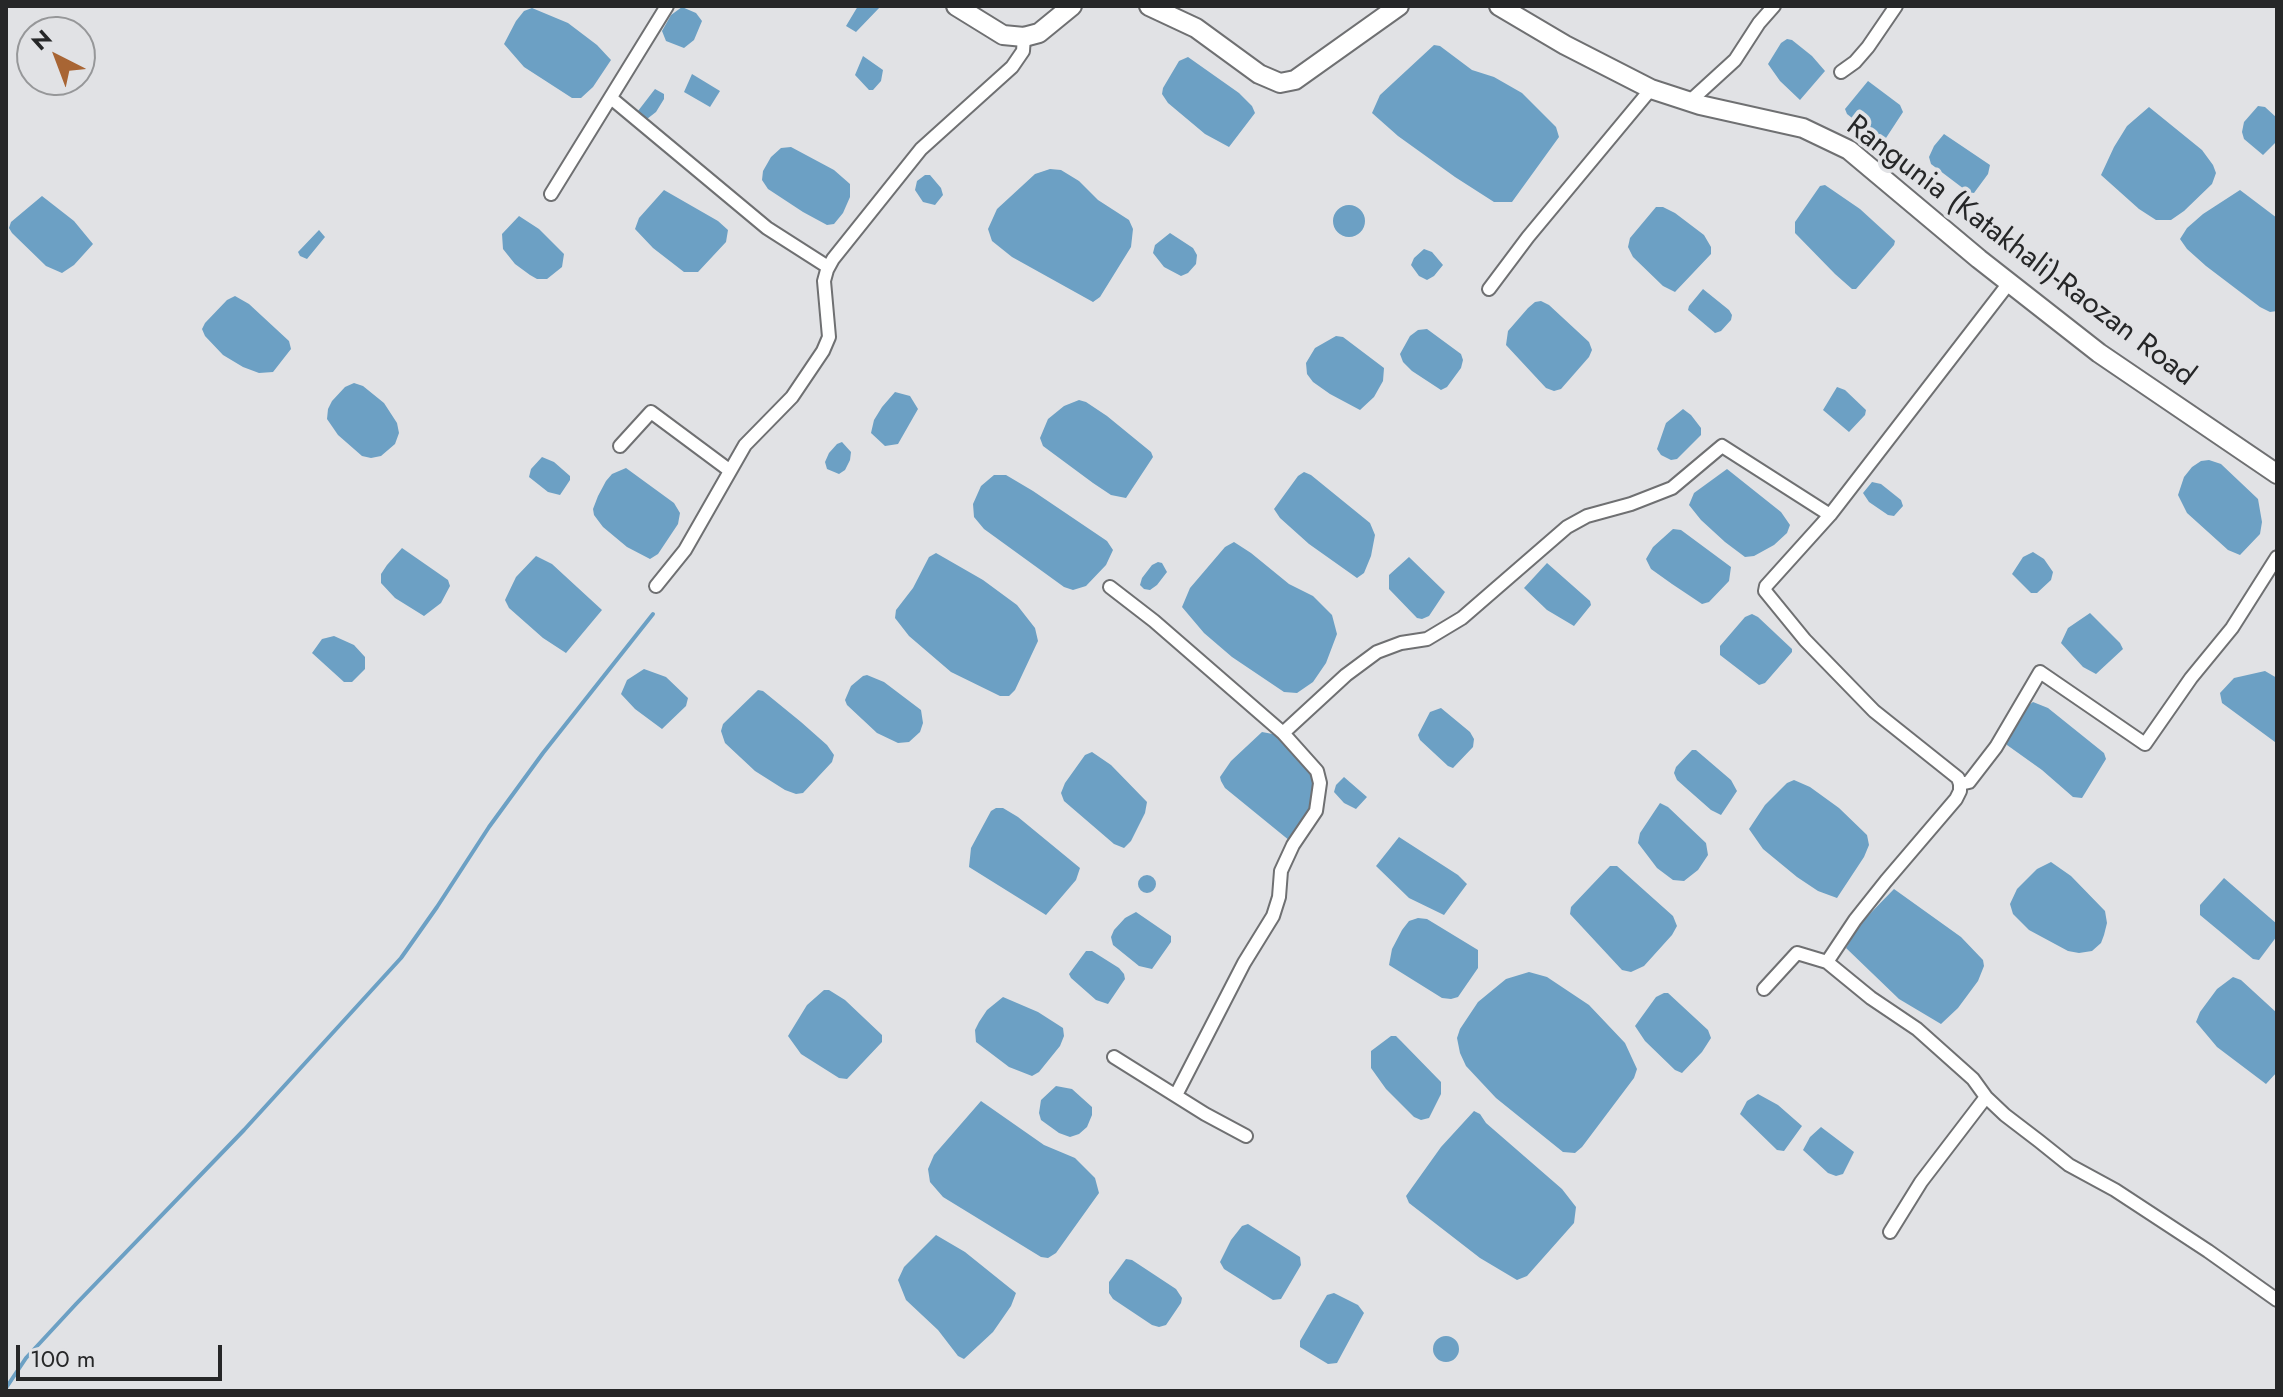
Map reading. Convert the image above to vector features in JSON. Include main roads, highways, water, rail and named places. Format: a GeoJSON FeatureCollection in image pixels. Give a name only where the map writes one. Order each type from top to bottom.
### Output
{"type":"FeatureCollection","features":[{"type":"Feature","properties":{"kind":"main road"},"geometry":{"type":"LineString","coordinates":[[956,6],[1003,35],[1024,37],[1039,33],[1072,6]]}},
{"type":"Feature","properties":{"kind":"main road"},"geometry":{"type":"LineString","coordinates":[[1149,6],[1196,28],[1259,74],[1280,83],[1295,80],[1399,6]]}},
{"type":"Feature","properties":{"kind":"main road","name":"Rangunia (Katakhali)-Raozan Road"},"geometry":{"type":"LineString","coordinates":[[1499,6],[1565,45],[1651,89],[1689,102],[1785,123],[1836,143],[1866,164],[2009,283],[2149,389],[2277,474]]}},
{"type":"Feature","properties":{"kind":"water"},"geometry":{"type":"Polygon","coordinates":[[[858,6],[881,6],[856,32],[846,26],[858,6]]]}},
{"type":"Feature","properties":{"kind":"water"},"geometry":{"type":"Polygon","coordinates":[[[682,7],[696,13],[702,21],[694,40],[684,48],[666,41],[662,31],[671,15],[682,7]]]}},
{"type":"Feature","properties":{"kind":"water"},"geometry":{"type":"Polygon","coordinates":[[[532,8],[568,23],[611,60],[593,87],[581,98],[572,98],[524,67],[504,44],[516,21],[524,11],[532,8]]]}},
{"type":"Feature","properties":{"kind":"water"},"geometry":{"type":"Polygon","coordinates":[[[1787,39],[1812,56],[1825,71],[1800,100],[1768,64],[1787,39]]]}},
{"type":"Feature","properties":{"kind":"water"},"geometry":{"type":"Polygon","coordinates":[[[1434,45],[1440,46],[1472,70],[1494,77],[1522,93],[1556,127],[1559,137],[1512,202],[1494,202],[1398,136],[1372,113],[1380,95],[1434,45]]]}},
{"type":"Feature","properties":{"kind":"water"},"geometry":{"type":"Polygon","coordinates":[[[863,56],[883,70],[881,81],[873,90],[869,90],[855,75],[863,56]]]}},
{"type":"Feature","properties":{"kind":"water"},"geometry":{"type":"Polygon","coordinates":[[[1188,57],[1239,93],[1252,106],[1255,113],[1229,147],[1205,134],[1168,103],[1162,94],[1179,61],[1188,57]]]}},
{"type":"Feature","properties":{"kind":"water"},"geometry":{"type":"Polygon","coordinates":[[[692,74],[720,91],[710,107],[684,92],[692,74]]]}},
{"type":"Feature","properties":{"kind":"water"},"geometry":{"type":"Polygon","coordinates":[[[1868,81],[1900,105],[1903,112],[1886,138],[1882,139],[1861,125],[1845,109],[1868,81]]]}},
{"type":"Feature","properties":{"kind":"water"},"geometry":{"type":"Polygon","coordinates":[[[655,89],[664,94],[664,99],[647,119],[638,111],[655,89]]]}},
{"type":"Feature","properties":{"kind":"water"},"geometry":{"type":"Polygon","coordinates":[[[2258,106],[2265,107],[2277,118],[2277,141],[2263,155],[2244,139],[2242,132],[2244,122],[2258,106]]]}},
{"type":"Feature","properties":{"kind":"water"},"geometry":{"type":"Polygon","coordinates":[[[2149,107],[2202,150],[2216,173],[2212,184],[2171,220],[2156,220],[2101,175],[2127,126],[2149,107]]]}},
{"type":"Feature","properties":{"kind":"water"},"geometry":{"type":"Polygon","coordinates":[[[1944,134],[1990,165],[1988,174],[1974,193],[1968,192],[1931,164],[1929,157],[1944,134]]]}},
{"type":"Feature","properties":{"kind":"water"},"geometry":{"type":"Polygon","coordinates":[[[791,147],[834,170],[850,184],[850,197],[834,224],[827,225],[803,212],[768,189],[762,180],[771,157],[781,148],[791,147]]]}},
{"type":"Feature","properties":{"kind":"water"},"geometry":{"type":"Polygon","coordinates":[[[1050,169],[1061,170],[1079,181],[1098,200],[1129,220],[1133,229],[1131,247],[1100,297],[1093,302],[1012,257],[992,241],[988,229],[997,209],[1035,174],[1050,169]]]}},
{"type":"Feature","properties":{"kind":"water"},"geometry":{"type":"Polygon","coordinates":[[[930,175],[941,188],[943,195],[935,205],[923,202],[915,190],[917,181],[930,175]]]}},
{"type":"Feature","properties":{"kind":"water"},"geometry":{"type":"Polygon","coordinates":[[[1825,185],[1860,209],[1895,241],[1856,289],[1835,274],[1795,233],[1795,222],[1820,186],[1825,185]]]}},
{"type":"Feature","properties":{"kind":"water"},"geometry":{"type":"Polygon","coordinates":[[[664,190],[728,230],[726,242],[698,272],[684,272],[653,248],[635,229],[639,218],[664,190]]]}},
{"type":"Feature","properties":{"kind":"water"},"geometry":{"type":"Polygon","coordinates":[[[2240,190],[2277,218],[2277,311],[2270,312],[2260,307],[2206,266],[2180,239],[2203,214],[2240,190]]]}},
{"type":"Feature","properties":{"kind":"water"},"geometry":{"type":"Polygon","coordinates":[[[42,196],[74,221],[93,244],[62,273],[46,266],[9,228],[11,222],[42,196]]]}},
{"type":"Feature","properties":{"kind":"water"},"geometry":{"type":"Polygon","coordinates":[[[1349,205],[1361,209],[1365,221],[1361,233],[1349,237],[1337,233],[1333,221],[1337,209],[1349,205]]]}},
{"type":"Feature","properties":{"kind":"water"},"geometry":{"type":"Polygon","coordinates":[[[1656,207],[1675,213],[1704,235],[1711,247],[1711,254],[1675,292],[1663,286],[1633,257],[1628,247],[1630,238],[1656,207]]]}},
{"type":"Feature","properties":{"kind":"water"},"geometry":{"type":"Polygon","coordinates":[[[519,216],[539,229],[564,254],[562,267],[547,279],[530,275],[515,264],[503,249],[502,234],[519,216]]]}},
{"type":"Feature","properties":{"kind":"water"},"geometry":{"type":"Polygon","coordinates":[[[319,230],[325,237],[307,259],[300,256],[298,252],[319,230]]]}},
{"type":"Feature","properties":{"kind":"water"},"geometry":{"type":"Polygon","coordinates":[[[1170,233],[1193,248],[1197,255],[1196,264],[1181,276],[1164,267],[1153,253],[1155,245],[1170,233]]]}},
{"type":"Feature","properties":{"kind":"water"},"geometry":{"type":"Polygon","coordinates":[[[1424,249],[1432,252],[1443,265],[1427,280],[1419,276],[1411,265],[1424,249]]]}},
{"type":"Feature","properties":{"kind":"water"},"geometry":{"type":"Polygon","coordinates":[[[1703,289],[1732,315],[1721,331],[1715,333],[1688,310],[1703,289]]]}},
{"type":"Feature","properties":{"kind":"water"},"geometry":{"type":"Polygon","coordinates":[[[235,296],[249,304],[289,341],[291,349],[273,372],[259,373],[243,367],[223,355],[205,336],[202,329],[205,323],[235,296]]]}},
{"type":"Feature","properties":{"kind":"water"},"geometry":{"type":"Polygon","coordinates":[[[1541,301],[1589,342],[1592,350],[1561,389],[1554,391],[1546,388],[1506,345],[1508,331],[1528,308],[1541,301]]]}},
{"type":"Feature","properties":{"kind":"water"},"geometry":{"type":"Polygon","coordinates":[[[1427,329],[1461,354],[1463,360],[1461,368],[1447,387],[1441,390],[1412,371],[1400,354],[1410,336],[1418,330],[1427,329]]]}},
{"type":"Feature","properties":{"kind":"water"},"geometry":{"type":"Polygon","coordinates":[[[1336,336],[1343,337],[1384,368],[1383,381],[1374,397],[1360,410],[1330,394],[1307,374],[1306,363],[1315,348],[1336,336]]]}},
{"type":"Feature","properties":{"kind":"water"},"geometry":{"type":"Polygon","coordinates":[[[354,383],[363,386],[384,403],[397,423],[399,433],[395,444],[381,456],[362,456],[338,435],[327,419],[332,401],[345,387],[354,383]]]}},
{"type":"Feature","properties":{"kind":"water"},"geometry":{"type":"Polygon","coordinates":[[[1837,387],[1845,390],[1866,410],[1849,432],[1823,410],[1837,387]]]}},
{"type":"Feature","properties":{"kind":"water"},"geometry":{"type":"Polygon","coordinates":[[[895,392],[910,396],[918,409],[898,444],[885,446],[871,433],[874,420],[895,392]]]}},
{"type":"Feature","properties":{"kind":"water"},"geometry":{"type":"Polygon","coordinates":[[[1079,400],[1107,416],[1151,452],[1153,457],[1126,498],[1111,495],[1043,446],[1040,438],[1048,419],[1064,406],[1079,400]]]}},
{"type":"Feature","properties":{"kind":"water"},"geometry":{"type":"Polygon","coordinates":[[[1683,409],[1701,428],[1701,435],[1677,459],[1671,460],[1657,449],[1666,423],[1683,409]]]}},
{"type":"Feature","properties":{"kind":"water"},"geometry":{"type":"Polygon","coordinates":[[[842,442],[851,452],[845,470],[839,474],[827,469],[825,462],[829,453],[842,442]]]}},
{"type":"Feature","properties":{"kind":"water"},"geometry":{"type":"Polygon","coordinates":[[[542,457],[554,462],[570,476],[560,495],[548,492],[529,477],[531,469],[542,457]]]}},
{"type":"Feature","properties":{"kind":"water"},"geometry":{"type":"Polygon","coordinates":[[[2209,460],[2221,464],[2258,499],[2262,522],[2260,534],[2240,555],[2228,550],[2187,513],[2178,495],[2184,477],[2192,467],[2209,460]]]}},
{"type":"Feature","properties":{"kind":"water"},"geometry":{"type":"Polygon","coordinates":[[[626,468],[674,503],[680,513],[678,524],[658,554],[650,559],[627,547],[594,515],[593,509],[606,481],[612,474],[626,468]]]}},
{"type":"Feature","properties":{"kind":"water"},"geometry":{"type":"Polygon","coordinates":[[[1727,469],[1781,512],[1790,525],[1787,533],[1774,545],[1754,556],[1745,557],[1725,542],[1689,505],[1694,493],[1727,469]]]}},
{"type":"Feature","properties":{"kind":"water"},"geometry":{"type":"Polygon","coordinates":[[[1304,472],[1370,523],[1375,535],[1371,556],[1364,573],[1357,578],[1309,544],[1274,509],[1304,472]]]}},
{"type":"Feature","properties":{"kind":"water"},"geometry":{"type":"Polygon","coordinates":[[[994,475],[1006,475],[1107,541],[1113,550],[1106,565],[1086,586],[1073,590],[1064,587],[984,529],[974,517],[973,504],[981,486],[994,475]]]}},
{"type":"Feature","properties":{"kind":"water"},"geometry":{"type":"Polygon","coordinates":[[[1872,482],[1881,484],[1901,500],[1903,506],[1894,516],[1869,502],[1863,493],[1872,482]]]}},
{"type":"Feature","properties":{"kind":"water"},"geometry":{"type":"Polygon","coordinates":[[[1673,529],[1681,530],[1731,567],[1729,581],[1709,602],[1702,604],[1672,584],[1651,569],[1646,559],[1653,547],[1673,529]]]}},
{"type":"Feature","properties":{"kind":"water"},"geometry":{"type":"Polygon","coordinates":[[[1234,542],[1289,584],[1313,596],[1332,615],[1337,634],[1326,663],[1313,682],[1297,693],[1284,692],[1232,657],[1204,633],[1182,607],[1190,588],[1225,547],[1234,542]]]}},
{"type":"Feature","properties":{"kind":"water"},"geometry":{"type":"Polygon","coordinates":[[[402,548],[448,580],[450,586],[441,603],[424,616],[395,598],[381,583],[381,574],[402,548]]]}},
{"type":"Feature","properties":{"kind":"water"},"geometry":{"type":"Polygon","coordinates":[[[2033,552],[2044,559],[2053,572],[2051,580],[2037,593],[2031,593],[2012,574],[2023,557],[2033,552]]]}},
{"type":"Feature","properties":{"kind":"water"},"geometry":{"type":"Polygon","coordinates":[[[936,553],[983,580],[1017,605],[1035,628],[1038,641],[1015,690],[1009,696],[1000,696],[951,672],[909,636],[895,618],[896,610],[913,588],[929,557],[936,553]]]}},
{"type":"Feature","properties":{"kind":"water"},"geometry":{"type":"Polygon","coordinates":[[[536,556],[552,564],[602,610],[566,653],[543,638],[509,608],[505,600],[516,577],[536,556]]]}},
{"type":"Feature","properties":{"kind":"water"},"geometry":{"type":"Polygon","coordinates":[[[1409,557],[1445,592],[1429,616],[1422,619],[1417,618],[1389,589],[1389,575],[1409,557]]]}},
{"type":"Feature","properties":{"kind":"water"},"geometry":{"type":"Polygon","coordinates":[[[1158,562],[1167,572],[1157,585],[1150,590],[1144,589],[1140,585],[1142,578],[1158,562]]]}},
{"type":"Feature","properties":{"kind":"water"},"geometry":{"type":"Polygon","coordinates":[[[1547,563],[1590,601],[1591,605],[1574,626],[1547,610],[1524,588],[1547,563]]]}},
{"type":"Feature","properties":{"kind":"water"},"geometry":{"type":"Polygon","coordinates":[[[2090,613],[2123,649],[2096,674],[2083,667],[2061,643],[2068,628],[2090,613]]]}},
{"type":"Feature","properties":{"kind":"water"},"geometry":{"type":"Polygon","coordinates":[[[1752,614],[1792,649],[1765,683],[1759,685],[1720,655],[1720,646],[1745,617],[1752,614]]]}},
{"type":"Feature","properties":{"kind":"water"},"geometry":{"type":"Polygon","coordinates":[[[334,636],[354,645],[365,657],[365,669],[352,682],[344,682],[312,653],[322,639],[334,636]]]}},
{"type":"Feature","properties":{"kind":"water"},"geometry":{"type":"Polygon","coordinates":[[[644,669],[666,677],[688,698],[686,706],[662,729],[621,694],[627,680],[644,669]]]}},
{"type":"Feature","properties":{"kind":"water"},"geometry":{"type":"Polygon","coordinates":[[[2265,671],[2277,678],[2275,742],[2222,703],[2220,693],[2234,678],[2265,671]]]}},
{"type":"Feature","properties":{"kind":"water"},"geometry":{"type":"Polygon","coordinates":[[[867,675],[884,682],[921,710],[923,723],[920,732],[909,742],[898,743],[877,733],[847,705],[845,700],[851,686],[867,675]]]}},
{"type":"Feature","properties":{"kind":"water"},"geometry":{"type":"Polygon","coordinates":[[[758,690],[801,722],[834,755],[832,762],[803,793],[785,790],[755,771],[725,743],[721,731],[723,724],[758,690]]]}},
{"type":"Feature","properties":{"kind":"water"},"geometry":{"type":"Polygon","coordinates":[[[2033,702],[2048,708],[2104,753],[2106,759],[2082,798],[2073,797],[2007,745],[2007,739],[2026,707],[2033,702]]]}},
{"type":"Feature","properties":{"kind":"water"},"geometry":{"type":"Polygon","coordinates":[[[1441,708],[1474,739],[1473,747],[1453,768],[1418,735],[1430,712],[1441,708]]]}},
{"type":"Feature","properties":{"kind":"water"},"geometry":{"type":"Polygon","coordinates":[[[1262,732],[1278,735],[1306,765],[1312,776],[1314,790],[1310,811],[1290,841],[1225,788],[1221,781],[1220,777],[1231,761],[1262,732]]]}},
{"type":"Feature","properties":{"kind":"water"},"geometry":{"type":"Polygon","coordinates":[[[1692,750],[1696,750],[1731,780],[1737,791],[1721,815],[1677,780],[1674,773],[1676,767],[1692,750]]]}},
{"type":"Feature","properties":{"kind":"water"},"geometry":{"type":"Polygon","coordinates":[[[1092,752],[1111,765],[1147,802],[1131,841],[1124,848],[1114,844],[1064,801],[1061,793],[1085,755],[1092,752]]]}},
{"type":"Feature","properties":{"kind":"water"},"geometry":{"type":"Polygon","coordinates":[[[1344,777],[1367,797],[1356,809],[1344,803],[1334,792],[1344,777]]]}},
{"type":"Feature","properties":{"kind":"water"},"geometry":{"type":"Polygon","coordinates":[[[1794,780],[1810,787],[1839,808],[1867,835],[1869,845],[1864,857],[1837,898],[1818,891],[1797,877],[1763,849],[1749,829],[1765,805],[1794,780]]]}},
{"type":"Feature","properties":{"kind":"water"},"geometry":{"type":"Polygon","coordinates":[[[1660,803],[1706,843],[1708,855],[1698,870],[1684,881],[1673,880],[1657,868],[1638,843],[1640,833],[1660,803]]]}},
{"type":"Feature","properties":{"kind":"water"},"geometry":{"type":"Polygon","coordinates":[[[1003,808],[1018,817],[1080,868],[1076,880],[1046,915],[969,867],[971,848],[991,811],[1003,808]]]}},
{"type":"Feature","properties":{"kind":"water"},"geometry":{"type":"Polygon","coordinates":[[[1399,837],[1467,884],[1444,915],[1409,898],[1376,866],[1399,837]]]}},
{"type":"Feature","properties":{"kind":"water"},"geometry":{"type":"Polygon","coordinates":[[[2051,862],[2071,876],[2105,911],[2107,923],[2104,935],[2092,951],[2068,951],[2029,930],[2013,914],[2010,904],[2017,889],[2037,869],[2051,862]]]}},
{"type":"Feature","properties":{"kind":"water"},"geometry":{"type":"Polygon","coordinates":[[[1610,866],[1617,866],[1673,916],[1677,926],[1644,966],[1631,972],[1622,970],[1570,914],[1571,907],[1610,866]]]}},
{"type":"Feature","properties":{"kind":"water"},"geometry":{"type":"Polygon","coordinates":[[[1143,875],[1151,875],[1156,884],[1154,891],[1143,893],[1138,888],[1138,880],[1143,875]]]}},
{"type":"Feature","properties":{"kind":"water"},"geometry":{"type":"Polygon","coordinates":[[[2224,878],[2277,924],[2277,936],[2259,960],[2253,959],[2200,915],[2200,905],[2224,878]]]}},
{"type":"Feature","properties":{"kind":"water"},"geometry":{"type":"Polygon","coordinates":[[[1894,889],[1961,937],[1983,960],[1978,981],[1958,1008],[1941,1024],[1899,999],[1846,948],[1860,924],[1894,889]]]}},
{"type":"Feature","properties":{"kind":"water"},"geometry":{"type":"Polygon","coordinates":[[[1136,912],[1171,936],[1171,942],[1152,969],[1139,966],[1113,945],[1111,937],[1114,930],[1136,912]]]}},
{"type":"Feature","properties":{"kind":"water"},"geometry":{"type":"Polygon","coordinates":[[[1427,919],[1478,950],[1478,968],[1458,997],[1442,998],[1389,965],[1392,949],[1402,930],[1409,921],[1427,919]]]}},
{"type":"Feature","properties":{"kind":"water"},"geometry":{"type":"Polygon","coordinates":[[[1086,951],[1092,951],[1124,974],[1125,979],[1108,1004],[1096,1000],[1069,974],[1086,951]]]}},
{"type":"Feature","properties":{"kind":"water"},"geometry":{"type":"Polygon","coordinates":[[[1529,972],[1547,977],[1589,1005],[1625,1043],[1637,1069],[1634,1078],[1575,1153],[1563,1152],[1496,1098],[1466,1066],[1460,1053],[1457,1038],[1460,1029],[1478,1002],[1506,979],[1529,972]]]}},
{"type":"Feature","properties":{"kind":"water"},"geometry":{"type":"Polygon","coordinates":[[[2233,977],[2241,980],[2277,1013],[2277,1072],[2266,1084],[2217,1047],[2196,1022],[2217,989],[2233,977]]]}},
{"type":"Feature","properties":{"kind":"water"},"geometry":{"type":"Polygon","coordinates":[[[824,990],[845,1000],[882,1035],[882,1042],[847,1079],[839,1078],[801,1054],[788,1036],[807,1005],[824,990]]]}},
{"type":"Feature","properties":{"kind":"water"},"geometry":{"type":"Polygon","coordinates":[[[1668,993],[1708,1030],[1711,1038],[1682,1073],[1645,1041],[1635,1026],[1656,997],[1668,993]]]}},
{"type":"Feature","properties":{"kind":"water"},"geometry":{"type":"Polygon","coordinates":[[[1003,997],[1038,1012],[1063,1028],[1060,1046],[1032,1076],[1009,1067],[976,1042],[975,1030],[979,1022],[987,1010],[1003,997]]]}},
{"type":"Feature","properties":{"kind":"water"},"geometry":{"type":"Polygon","coordinates":[[[1391,1036],[1396,1036],[1441,1082],[1441,1094],[1429,1118],[1421,1120],[1414,1117],[1386,1089],[1371,1068],[1371,1051],[1391,1036]]]}},
{"type":"Feature","properties":{"kind":"water"},"geometry":{"type":"Polygon","coordinates":[[[1056,1086],[1072,1089],[1092,1107],[1087,1127],[1079,1134],[1070,1137],[1059,1133],[1041,1120],[1041,1100],[1056,1086]]]}},
{"type":"Feature","properties":{"kind":"water"},"geometry":{"type":"Polygon","coordinates":[[[1758,1094],[1778,1105],[1802,1126],[1784,1151],[1777,1150],[1740,1114],[1747,1101],[1758,1094]]]}},
{"type":"Feature","properties":{"kind":"water"},"geometry":{"type":"Polygon","coordinates":[[[981,1101],[1044,1145],[1075,1158],[1095,1178],[1099,1193],[1056,1253],[1048,1258],[1041,1257],[943,1197],[930,1182],[928,1169],[934,1155],[981,1101]]]}},
{"type":"Feature","properties":{"kind":"water"},"geometry":{"type":"Polygon","coordinates":[[[1474,1111],[1562,1189],[1576,1207],[1574,1223],[1527,1276],[1517,1280],[1480,1258],[1409,1203],[1406,1196],[1441,1147],[1474,1111]]]}},
{"type":"Feature","properties":{"kind":"water"},"geometry":{"type":"Polygon","coordinates":[[[1821,1127],[1854,1152],[1843,1174],[1836,1176],[1828,1173],[1803,1150],[1810,1137],[1821,1127]]]}},
{"type":"Feature","properties":{"kind":"water"},"geometry":{"type":"Polygon","coordinates":[[[1248,1224],[1300,1257],[1301,1265],[1281,1299],[1273,1300],[1224,1269],[1220,1262],[1231,1240],[1242,1226],[1248,1224]]]}},
{"type":"Feature","properties":{"kind":"water"},"geometry":{"type":"Polygon","coordinates":[[[936,1235],[965,1252],[1016,1293],[993,1332],[964,1359],[906,1300],[898,1280],[904,1267],[936,1235]]]}},
{"type":"Feature","properties":{"kind":"water"},"geometry":{"type":"Polygon","coordinates":[[[1126,1259],[1176,1289],[1182,1298],[1166,1325],[1152,1325],[1113,1299],[1109,1293],[1109,1282],[1126,1259]]]}},
{"type":"Feature","properties":{"kind":"water"},"geometry":{"type":"Polygon","coordinates":[[[1334,1293],[1358,1305],[1364,1313],[1337,1363],[1328,1364],[1300,1347],[1300,1341],[1327,1295],[1334,1293]]]}},
{"type":"Feature","properties":{"kind":"water"},"geometry":{"type":"Polygon","coordinates":[[[1446,1336],[1455,1340],[1459,1349],[1455,1358],[1446,1362],[1437,1358],[1433,1349],[1437,1340],[1446,1336]]]}},
{"type":"Feature","properties":{"kind":"waterway"},"geometry":{"type":"LineString","coordinates":[[6,1388],[26,1358],[244,1130],[401,958],[543,753],[653,614]]}}]}
